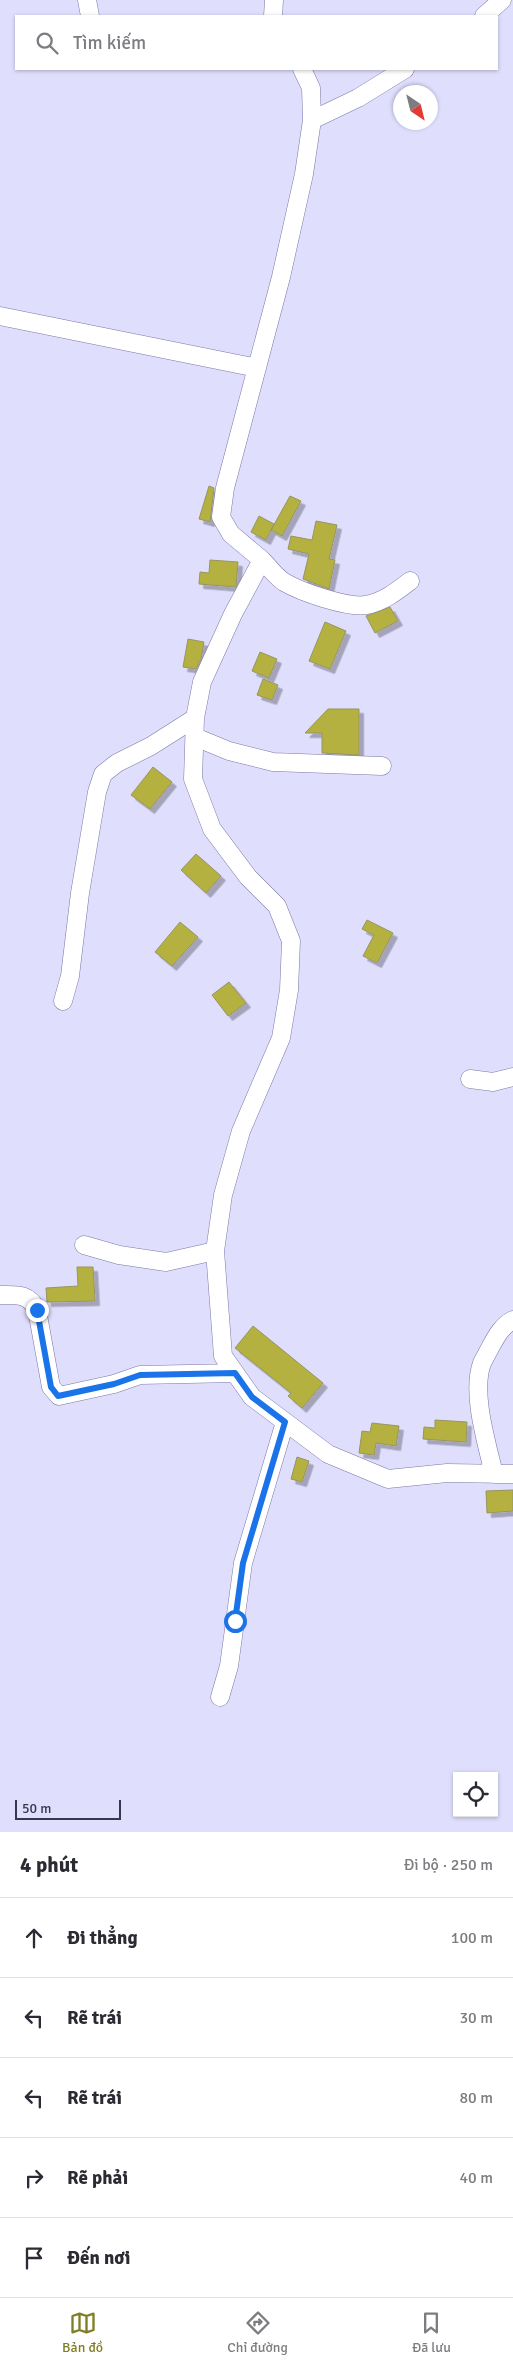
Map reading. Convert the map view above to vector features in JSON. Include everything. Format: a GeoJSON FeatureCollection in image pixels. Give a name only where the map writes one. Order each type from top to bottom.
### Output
{"type":"FeatureCollection","features":[{"type":"Feature","properties":{"kind":"street"},"geometry":{"type":"LineString","coordinates":[[87,0],[90,15]]}},
{"type":"Feature","properties":{"kind":"street"},"geometry":{"type":"LineString","coordinates":[[273,15],[274,0]]}},
{"type":"Feature","properties":{"kind":"street"},"geometry":{"type":"LineString","coordinates":[[485,15],[502,0]]}},
{"type":"Feature","properties":{"kind":"street"},"geometry":{"type":"LineString","coordinates":[[302,70],[311,88],[312,120],[304,174],[257,368],[224,488],[221,517],[230,534],[262,560],[282,581],[304,592],[336,601],[365,605],[388,597],[410,581]]}},
{"type":"Feature","properties":{"kind":"street"},"geometry":{"type":"LineString","coordinates":[[312,120],[358,98],[402,70]]}},
{"type":"Feature","properties":{"kind":"street"},"geometry":{"type":"LineString","coordinates":[[0,316],[257,368]]}},
{"type":"Feature","properties":{"kind":"street"},"geometry":{"type":"LineString","coordinates":[[262,560],[233,614],[202,682],[194,718],[193,779],[212,829],[248,877],[277,906],[291,941],[289,990],[281,1038],[241,1130],[223,1196],[215,1251],[223,1356],[252,1397],[285,1422],[328,1454],[388,1479],[447,1473],[513,1474]]}},
{"type":"Feature","properties":{"kind":"street"},"geometry":{"type":"LineString","coordinates":[[63,1001],[70,976],[80,893],[97,792],[103,774],[117,763],[151,746],[194,718]]}},
{"type":"Feature","properties":{"kind":"street"},"geometry":{"type":"LineString","coordinates":[[195,737],[229,751],[273,762],[382,766]]}},
{"type":"Feature","properties":{"kind":"street"},"geometry":{"type":"LineString","coordinates":[[470,1079],[494,1082],[513,1077]]}},
{"type":"Feature","properties":{"kind":"street"},"geometry":{"type":"LineString","coordinates":[[84,1245],[119,1255],[166,1262],[215,1251]]}},
{"type":"Feature","properties":{"kind":"street"},"geometry":{"type":"LineString","coordinates":[[0,1295],[25,1296],[33,1302],[51,1387],[58,1396],[114,1384],[140,1375],[235,1373]]}},
{"type":"Feature","properties":{"kind":"street"},"geometry":{"type":"LineString","coordinates":[[494,1474],[482,1418],[480,1383],[482,1364],[497,1335],[506,1324],[513,1320]]}},
{"type":"Feature","properties":{"kind":"street"},"geometry":{"type":"LineString","coordinates":[[220,1697],[229,1666],[243,1563],[285,1422]]}},
{"type":"Feature","properties":{"kind":"building"},"geometry":{"type":"Polygon","coordinates":[[[209,486],[214,488],[210,522],[199,519],[209,486]]]}},
{"type":"Feature","properties":{"kind":"building"},"geometry":{"type":"Polygon","coordinates":[[[290,496],[301,501],[282,536],[271,530],[290,496]]]}},
{"type":"Feature","properties":{"kind":"building"},"geometry":{"type":"Polygon","coordinates":[[[259,516],[274,524],[266,540],[251,532],[259,516]]]}},
{"type":"Feature","properties":{"kind":"building"},"geometry":{"type":"Polygon","coordinates":[[[316,521],[337,525],[329,559],[335,560],[329,589],[303,579],[309,554],[288,549],[291,536],[312,540],[316,521]]]}},
{"type":"Feature","properties":{"kind":"building"},"geometry":{"type":"Polygon","coordinates":[[[210,560],[238,562],[236,587],[199,584],[200,572],[209,573],[210,560]]]}},
{"type":"Feature","properties":{"kind":"building"},"geometry":{"type":"Polygon","coordinates":[[[390,607],[398,621],[375,633],[366,616],[390,607]]]}},
{"type":"Feature","properties":{"kind":"building"},"geometry":{"type":"Polygon","coordinates":[[[325,622],[346,631],[330,669],[309,661],[325,622]]]}},
{"type":"Feature","properties":{"kind":"building"},"geometry":{"type":"Polygon","coordinates":[[[188,639],[204,642],[201,659],[196,669],[183,667],[188,639]]]}},
{"type":"Feature","properties":{"kind":"building"},"geometry":{"type":"Polygon","coordinates":[[[260,652],[277,659],[269,678],[252,671],[260,652]]]}},
{"type":"Feature","properties":{"kind":"building"},"geometry":{"type":"Polygon","coordinates":[[[263,679],[278,685],[272,700],[257,695],[263,679]]]}},
{"type":"Feature","properties":{"kind":"building"},"geometry":{"type":"Polygon","coordinates":[[[328,709],[359,709],[359,755],[322,753],[322,733],[305,733],[328,709]]]}},
{"type":"Feature","properties":{"kind":"building"},"geometry":{"type":"Polygon","coordinates":[[[153,767],[172,782],[150,809],[131,795],[153,767]]]}},
{"type":"Feature","properties":{"kind":"building"},"geometry":{"type":"Polygon","coordinates":[[[196,854],[221,876],[206,893],[181,870],[196,854]]]}},
{"type":"Feature","properties":{"kind":"building"},"geometry":{"type":"Polygon","coordinates":[[[367,920],[393,933],[377,963],[363,956],[374,935],[362,929],[367,920]]]}},
{"type":"Feature","properties":{"kind":"building"},"geometry":{"type":"Polygon","coordinates":[[[180,922],[198,937],[172,966],[155,952],[180,922]]]}},
{"type":"Feature","properties":{"kind":"building"},"geometry":{"type":"Polygon","coordinates":[[[229,982],[246,1003],[228,1016],[212,995],[229,982]]]}},
{"type":"Feature","properties":{"kind":"building"},"geometry":{"type":"Polygon","coordinates":[[[77,1267],[93,1267],[95,1301],[47,1302],[46,1288],[78,1286],[77,1267]]]}},
{"type":"Feature","properties":{"kind":"building"},"geometry":{"type":"Polygon","coordinates":[[[253,1326],[323,1383],[302,1408],[288,1396],[291,1393],[235,1348],[253,1326]]]}},
{"type":"Feature","properties":{"kind":"building"},"geometry":{"type":"Polygon","coordinates":[[[435,1420],[467,1422],[466,1442],[423,1439],[424,1427],[435,1428],[435,1420]]]}},
{"type":"Feature","properties":{"kind":"building"},"geometry":{"type":"Polygon","coordinates":[[[372,1423],[399,1426],[396,1446],[376,1443],[374,1455],[359,1453],[362,1431],[370,1432],[372,1423]]]}},
{"type":"Feature","properties":{"kind":"building"},"geometry":{"type":"Polygon","coordinates":[[[297,1457],[309,1461],[302,1482],[291,1479],[297,1457]]]}},
{"type":"Feature","properties":{"kind":"building"},"geometry":{"type":"Polygon","coordinates":[[[513,1490],[513,1511],[487,1513],[486,1491],[513,1490]]]}},
{"type":"Feature","properties":{"kind":"route"},"geometry":{"type":"LineString","coordinates":[[37,1310],[51,1387],[58,1396],[66,1396],[114,1384],[126,1378],[140,1375],[165,1376],[235,1373],[252,1397],[285,1422],[243,1563],[235,1621]]}}]}
